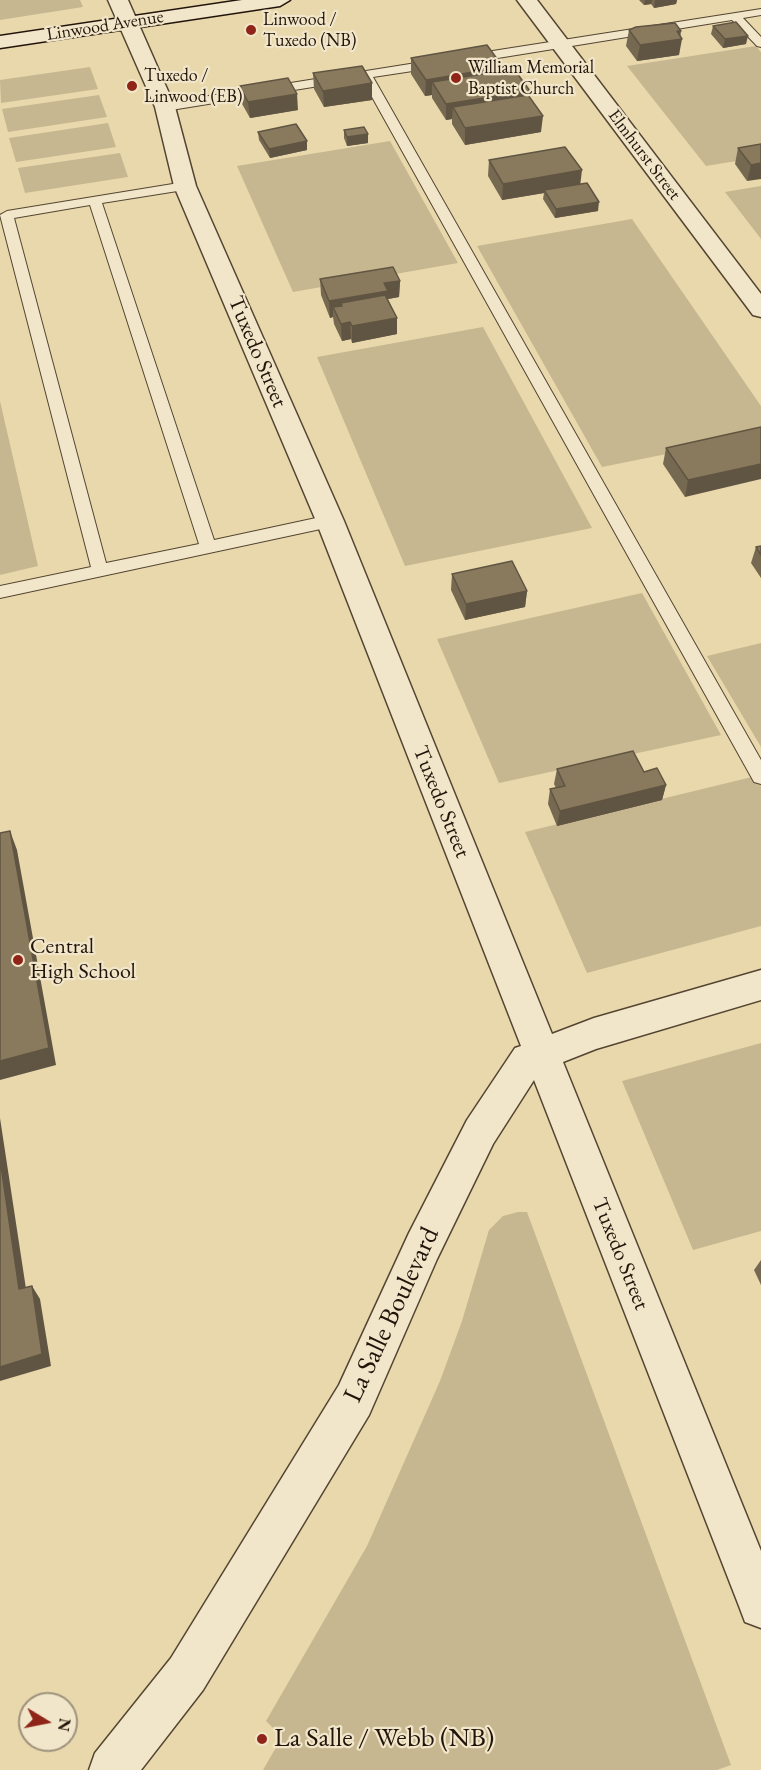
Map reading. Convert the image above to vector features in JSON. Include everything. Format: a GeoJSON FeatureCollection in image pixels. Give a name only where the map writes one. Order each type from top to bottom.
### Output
{"type":"FeatureCollection","features":[{"type":"Feature","properties":{"kind":"street","name":"Linwood Avenue"},"geometry":{"type":"LineString","coordinates":[[0,42],[123,11],[280,0]]}},
{"type":"Feature","properties":{"kind":"street","name":"Elmhurst Street"},"geometry":{"type":"LineString","coordinates":[[527,0],[761,310]]}},
{"type":"Feature","properties":{"kind":"street","name":"Tuxedo Street"},"geometry":{"type":"LineString","coordinates":[[123,11],[165,107],[184,186],[330,521],[761,1606]]}},
{"type":"Feature","properties":{"kind":"street","name":"La Salle Boulevard"},"geometry":{"type":"LineString","coordinates":[[112,1770],[187,1674],[354,1400],[423,1246],[480,1132],[528,1059],[594,1034],[761,985]]}},
{"type":"Feature","properties":{"kind":"lane"},"geometry":{"type":"LineString","coordinates":[[165,107],[761,12]]}},
{"type":"Feature","properties":{"kind":"lane"},"geometry":{"type":"LineString","coordinates":[[735,16],[761,44]]}},
{"type":"Feature","properties":{"kind":"lane"},"geometry":{"type":"LineString","coordinates":[[366,75],[761,777]]}},
{"type":"Feature","properties":{"kind":"lane"},"geometry":{"type":"LineString","coordinates":[[100,571],[7,215],[184,186]]}},
{"type":"Feature","properties":{"kind":"lane"},"geometry":{"type":"LineString","coordinates":[[95,201],[208,547]]}},
{"type":"Feature","properties":{"kind":"lane"},"geometry":{"type":"LineString","coordinates":[[0,592],[330,521]]}},
{"type":"Feature","properties":{"kind":"shaded area"},"geometry":{"type":"Polygon","coordinates":[[[0,0],[80,0],[83,7],[0,20],[0,0]]]}},
{"type":"Feature","properties":{"kind":"shaded area"},"geometry":{"type":"Polygon","coordinates":[[[756,46],[761,52],[761,157],[706,166],[627,66],[756,46]]]}},
{"type":"Feature","properties":{"kind":"shaded area"},"geometry":{"type":"Polygon","coordinates":[[[90,67],[98,89],[1,103],[0,80],[90,67]]]}},
{"type":"Feature","properties":{"kind":"shaded area"},"geometry":{"type":"Polygon","coordinates":[[[99,95],[107,117],[8,132],[2,109],[99,95]]]}},
{"type":"Feature","properties":{"kind":"shaded area"},"geometry":{"type":"Polygon","coordinates":[[[108,123],[116,147],[16,162],[9,138],[108,123]]]}},
{"type":"Feature","properties":{"kind":"shaded area"},"geometry":{"type":"Polygon","coordinates":[[[390,141],[458,263],[293,292],[237,166],[390,141]]]}},
{"type":"Feature","properties":{"kind":"shaded area"},"geometry":{"type":"Polygon","coordinates":[[[120,153],[128,177],[25,193],[18,168],[120,153]]]}},
{"type":"Feature","properties":{"kind":"shaded area"},"geometry":{"type":"Polygon","coordinates":[[[761,186],[761,239],[725,192],[761,186]]]}},
{"type":"Feature","properties":{"kind":"shaded area"},"geometry":{"type":"Polygon","coordinates":[[[632,219],[761,406],[761,435],[602,467],[477,246],[632,219]]]}},
{"type":"Feature","properties":{"kind":"shaded area"},"geometry":{"type":"Polygon","coordinates":[[[483,327],[592,528],[405,566],[317,357],[483,327]]]}},
{"type":"Feature","properties":{"kind":"shaded area"},"geometry":{"type":"Polygon","coordinates":[[[0,401],[38,566],[0,575],[0,401]]]}},
{"type":"Feature","properties":{"kind":"shaded area"},"geometry":{"type":"Polygon","coordinates":[[[642,593],[721,735],[499,783],[437,639],[642,593]]]}},
{"type":"Feature","properties":{"kind":"shaded area"},"geometry":{"type":"Polygon","coordinates":[[[761,643],[761,747],[707,656],[761,643]]]}},
{"type":"Feature","properties":{"kind":"shaded area"},"geometry":{"type":"Polygon","coordinates":[[[756,776],[761,785],[761,926],[587,973],[525,832],[756,776]]]}},
{"type":"Feature","properties":{"kind":"shaded area"},"geometry":{"type":"Polygon","coordinates":[[[761,1043],[761,1231],[693,1250],[622,1081],[761,1043]]]}},
{"type":"Feature","properties":{"kind":"shaded area"},"geometry":{"type":"Polygon","coordinates":[[[527,1212],[731,1765],[717,1770],[263,1770],[282,1737],[266,1721],[367,1546],[440,1381],[462,1321],[489,1230],[503,1216],[527,1212]]]}},
{"type":"Feature","properties":{"kind":"building"},"geometry":{"type":"Polygon","coordinates":[[[736,22],[748,36],[725,39],[713,26],[736,22]]]}},
{"type":"Feature","properties":{"kind":"building"},"geometry":{"type":"Polygon","coordinates":[[[675,23],[681,31],[677,31],[682,39],[640,45],[629,30],[636,27],[675,23]]]}},
{"type":"Feature","properties":{"kind":"building"},"geometry":{"type":"Polygon","coordinates":[[[487,45],[503,67],[426,80],[411,58],[487,45]]]}},
{"type":"Feature","properties":{"kind":"building"},"geometry":{"type":"Polygon","coordinates":[[[362,66],[372,83],[323,91],[313,73],[362,66]]]}},
{"type":"Feature","properties":{"kind":"building"},"geometry":{"type":"Polygon","coordinates":[[[514,69],[530,91],[446,104],[432,82],[514,69]]]}},
{"type":"Feature","properties":{"kind":"building"},"geometry":{"type":"Polygon","coordinates":[[[288,78],[297,94],[248,102],[240,86],[288,78]]]}},
{"type":"Feature","properties":{"kind":"building"},"geometry":{"type":"Polygon","coordinates":[[[528,95],[543,116],[465,128],[453,107],[528,95]]]}},
{"type":"Feature","properties":{"kind":"building"},"geometry":{"type":"Polygon","coordinates":[[[296,124],[307,141],[269,149],[258,132],[296,124]]]}},
{"type":"Feature","properties":{"kind":"building"},"geometry":{"type":"Polygon","coordinates":[[[364,127],[368,134],[347,137],[344,130],[364,127]]]}},
{"type":"Feature","properties":{"kind":"building"},"geometry":{"type":"Polygon","coordinates":[[[761,144],[761,163],[751,165],[738,148],[761,144]]]}},
{"type":"Feature","properties":{"kind":"building"},"geometry":{"type":"Polygon","coordinates":[[[565,147],[582,170],[503,184],[489,160],[565,147]]]}},
{"type":"Feature","properties":{"kind":"building"},"geometry":{"type":"Polygon","coordinates":[[[587,183],[599,202],[556,209],[544,190],[587,183]]]}},
{"type":"Feature","properties":{"kind":"building"},"geometry":{"type":"Polygon","coordinates":[[[393,267],[400,281],[384,283],[388,291],[329,301],[320,279],[393,267]]]}},
{"type":"Feature","properties":{"kind":"building"},"geometry":{"type":"Polygon","coordinates":[[[385,295],[397,318],[352,326],[350,322],[341,324],[333,307],[342,306],[341,303],[385,295]]]}},
{"type":"Feature","properties":{"kind":"building"},"geometry":{"type":"Polygon","coordinates":[[[761,427],[761,464],[688,480],[666,448],[761,427]]]}},
{"type":"Feature","properties":{"kind":"building"},"geometry":{"type":"Polygon","coordinates":[[[512,561],[527,591],[466,604],[452,574],[512,561]]]}},
{"type":"Feature","properties":{"kind":"building"},"geometry":{"type":"Polygon","coordinates":[[[633,751],[644,772],[657,768],[666,785],[560,811],[550,789],[565,786],[557,769],[633,751]]]}},
{"type":"Feature","properties":{"kind":"building","name":"Central High School"},"geometry":{"type":"Polygon","coordinates":[[[10,831],[49,1048],[0,1061],[0,833],[10,831]]]}},
{"type":"Feature","properties":{"kind":"building"},"geometry":{"type":"Polygon","coordinates":[[[0,1159],[19,1289],[32,1286],[42,1354],[0,1367],[0,1159]]]}},
{"type":"Feature","properties":{"kind":"place","name":"Linwood / Tuxedo (NB)"},"geometry":{"type":"Point","coordinates":[251,30]}},
{"type":"Feature","properties":{"kind":"place","name":"William Memorial Baptist Church"},"geometry":{"type":"Point","coordinates":[456,78]}},
{"type":"Feature","properties":{"kind":"place","name":"Tuxedo / Linwood (EB)"},"geometry":{"type":"Point","coordinates":[132,86]}},
{"type":"Feature","properties":{"kind":"place","name":"Central High School"},"geometry":{"type":"Point","coordinates":[18,960]}},
{"type":"Feature","properties":{"kind":"place","name":"La Salle / Webb (NB)"},"geometry":{"type":"Point","coordinates":[262,1739]}}]}
